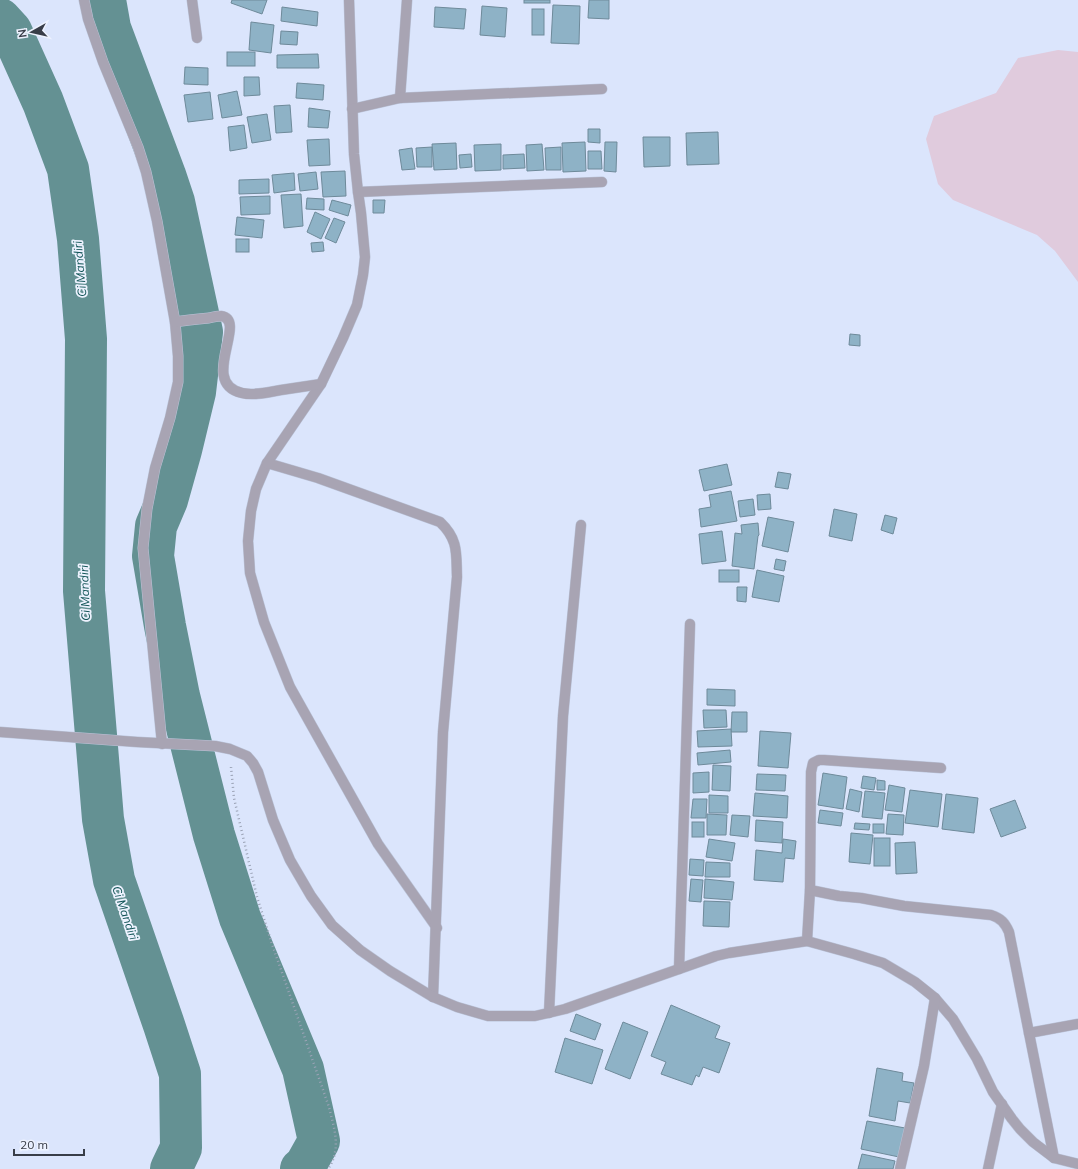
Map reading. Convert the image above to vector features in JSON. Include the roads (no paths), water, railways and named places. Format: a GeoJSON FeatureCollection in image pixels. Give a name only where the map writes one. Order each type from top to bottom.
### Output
{"type":"FeatureCollection","features":[{"type":"Feature","properties":{"kind":"street"},"geometry":{"type":"LineString","coordinates":[[84,0],[95,41],[138,147],[146,172],[157,220],[175,322],[178,356],[178,382],[170,418],[154,468],[147,509],[143,548],[162,744]]}},
{"type":"Feature","properties":{"kind":"street"},"geometry":{"type":"LineString","coordinates":[[192,0],[197,38]]}},
{"type":"Feature","properties":{"kind":"street"},"geometry":{"type":"LineString","coordinates":[[349,0],[354,154],[365,257],[363,275],[357,305],[321,384],[267,463],[256,489],[251,511],[248,541],[250,573],[264,622],[290,687],[378,844],[436,928]]}},
{"type":"Feature","properties":{"kind":"street"},"geometry":{"type":"LineString","coordinates":[[400,98],[407,0]]}},
{"type":"Feature","properties":{"kind":"street"},"geometry":{"type":"LineString","coordinates":[[352,109],[400,98],[602,89]]}},
{"type":"Feature","properties":{"kind":"street"},"geometry":{"type":"LineString","coordinates":[[358,192],[602,182]]}},
{"type":"Feature","properties":{"kind":"street"},"geometry":{"type":"LineString","coordinates":[[175,322],[222,316],[228,320],[230,323],[230,332],[223,359],[223,368],[225,381],[237,392],[244,394],[255,394],[321,384]]}},
{"type":"Feature","properties":{"kind":"street"},"geometry":{"type":"LineString","coordinates":[[267,463],[318,478],[440,522],[452,536],[456,557],[457,577],[443,732],[433,997]]}},
{"type":"Feature","properties":{"kind":"street"},"geometry":{"type":"LineString","coordinates":[[549,1013],[563,716],[581,525]]}},
{"type":"Feature","properties":{"kind":"street"},"geometry":{"type":"LineString","coordinates":[[680,969],[690,624]]}},
{"type":"Feature","properties":{"kind":"street"},"geometry":{"type":"LineString","coordinates":[[0,732],[162,744],[215,746],[230,749],[247,756],[253,762],[258,772],[273,820],[290,860],[310,896],[332,925],[360,950],[390,971],[433,997],[457,1007],[488,1016],[535,1016],[549,1013],[565,1009],[728,953],[807,940],[884,963],[915,982],[935,998],[953,1019],[978,1059],[994,1092],[1012,1119],[1033,1142],[1054,1158],[1078,1164]]}},
{"type":"Feature","properties":{"kind":"street"},"geometry":{"type":"LineString","coordinates":[[807,940],[810,890],[813,763],[819,760],[824,760],[941,768]]}},
{"type":"Feature","properties":{"kind":"street"},"geometry":{"type":"LineString","coordinates":[[810,890],[904,906],[991,915],[1004,923],[1009,932],[1054,1158]]}},
{"type":"Feature","properties":{"kind":"street"},"geometry":{"type":"LineString","coordinates":[[900,1169],[924,1066],[935,998]]}},
{"type":"Feature","properties":{"kind":"street"},"geometry":{"type":"LineString","coordinates":[[1029,1033],[1078,1024]]}},
{"type":"Feature","properties":{"kind":"street"},"geometry":{"type":"LineString","coordinates":[[988,1169],[1002,1104]]}},
{"type":"Feature","properties":{"kind":"waterway"},"geometry":{"type":"LineString","coordinates":[[105,0],[110,28],[174,202],[202,332],[195,392],[167,500],[156,526],[153,556],[179,696],[214,835],[240,918],[303,1069],[319,1141],[305,1166],[301,1169]]}},
{"type":"Feature","properties":{"kind":"waterway","name":"Ci Mandiri"},"geometry":{"type":"LineString","coordinates":[[0,19],[11,31],[43,102],[68,169],[78,239],[86,339],[84,591],[103,819],[114,880],[180,1074],[181,1148],[171,1169]]}}]}
